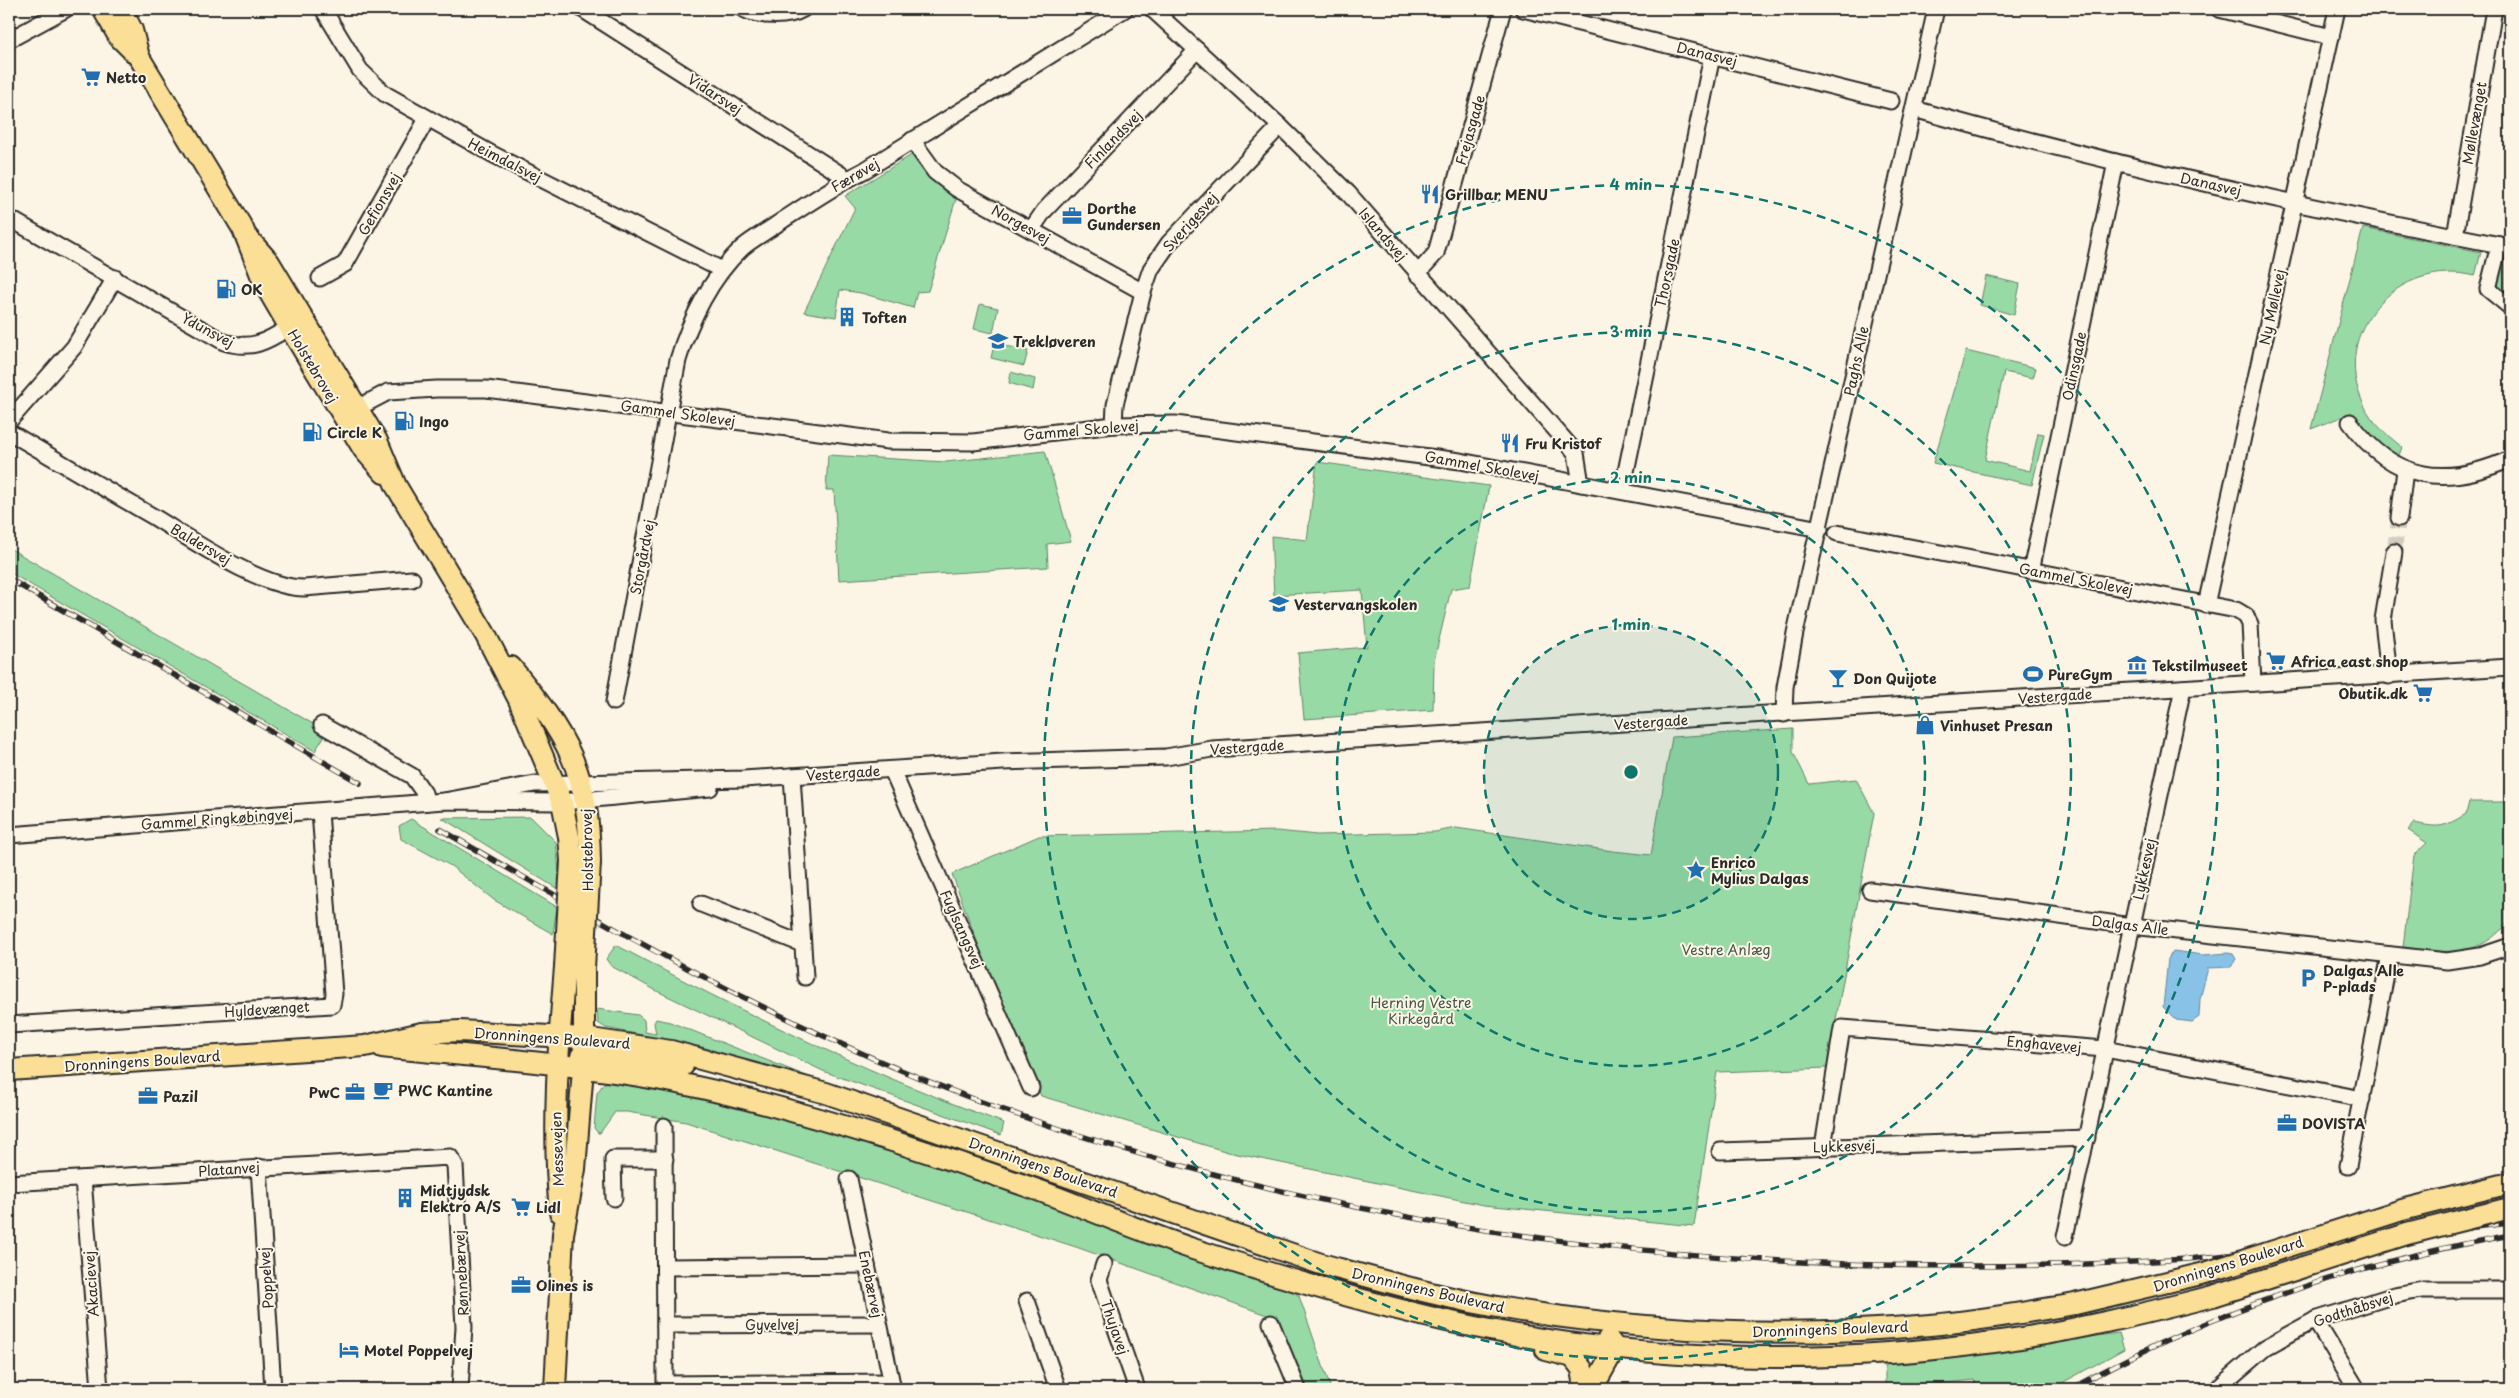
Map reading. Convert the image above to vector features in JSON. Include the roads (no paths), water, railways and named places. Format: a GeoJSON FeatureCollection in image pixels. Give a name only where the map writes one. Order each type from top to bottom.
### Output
{"type":"FeatureCollection","features":[{"type":"Feature","properties":{"kind":"main road","name":"Holstebrovej"},"geometry":{"type":"LineString","coordinates":[[103,9],[119,37],[139,56],[247,237],[265,285],[296,323],[350,411],[377,441],[396,486],[485,634],[519,700],[589,826],[580,862],[571,1051]]}},
{"type":"Feature","properties":{"kind":"main road","name":"Holstebrovej"},"geometry":{"type":"LineString","coordinates":[[121,9],[132,30],[139,56]]}},
{"type":"Feature","properties":{"kind":"main road","name":"Holstebrovej"},"geometry":{"type":"LineString","coordinates":[[485,634],[546,710],[562,734],[570,791]]}},
{"type":"Feature","properties":{"kind":"main road","name":"Dronningens Boulevard"},"geometry":{"type":"LineString","coordinates":[[365,1046],[422,1033],[460,1031],[571,1051],[682,1066],[730,1065],[836,1096],[1249,1240],[1391,1283],[1515,1310],[1615,1324],[1720,1331],[1786,1332],[1931,1325],[2075,1304],[2205,1274],[2402,1210],[2510,1183]]}},
{"type":"Feature","properties":{"kind":"main road","name":"Dronningens Boulevard"},"geometry":{"type":"LineString","coordinates":[[9,1070],[365,1046],[422,1051],[465,1045],[571,1051],[677,1083],[813,1117],[923,1150],[1187,1247],[1294,1280],[1432,1317],[1507,1332],[1720,1356],[1787,1357],[1924,1350],[2000,1341],[2079,1328],[2213,1296],[2407,1234],[2510,1208]]}},
{"type":"Feature","properties":{"kind":"main road","name":"Messevejen"},"geometry":{"type":"LineString","coordinates":[[562,1234],[575,1169],[571,1051]]}},
{"type":"Feature","properties":{"kind":"main road","name":"Messevejen"},"geometry":{"type":"LineString","coordinates":[[555,1389],[562,1234],[556,1167],[571,1051]]}},
{"type":"Feature","properties":{"kind":"main road"},"geometry":{"type":"LineString","coordinates":[[2490,1212],[2510,1197]]}},
{"type":"Feature","properties":{"kind":"main road"},"geometry":{"type":"LineString","coordinates":[[1391,1283],[1436,1304],[1479,1314],[1599,1333],[1609,1345]]}},
{"type":"Feature","properties":{"kind":"main road"},"geometry":{"type":"LineString","coordinates":[[1585,1386],[1609,1345],[1627,1336],[1671,1340],[1694,1339],[1720,1331]]}},
{"type":"Feature","properties":{"kind":"main road"},"geometry":{"type":"LineString","coordinates":[[1507,1332],[1522,1346],[1564,1353],[1573,1357],[1578,1362],[1585,1386]]}},
{"type":"Feature","properties":{"kind":"street"},"geometry":{"type":"LineString","coordinates":[[9,40],[66,9]]}},
{"type":"Feature","properties":{"kind":"street","name":"Heimdalsvej"},"geometry":{"type":"LineString","coordinates":[[323,9],[360,70],[385,94],[427,119],[722,270]]}},
{"type":"Feature","properties":{"kind":"street","name":"Vidarsvej"},"geometry":{"type":"LineString","coordinates":[[582,9],[848,179]]}},
{"type":"Feature","properties":{"kind":"street"},"geometry":{"type":"LineString","coordinates":[[743,9],[750,12],[795,14],[803,9]]}},
{"type":"Feature","properties":{"kind":"street","name":"Færøvej"},"geometry":{"type":"LineString","coordinates":[[668,411],[683,342],[701,302],[722,270],[743,247],[848,179],[1124,9]]}},
{"type":"Feature","properties":{"kind":"street","name":"Islandsvej"},"geometry":{"type":"LineString","coordinates":[[1152,9],[1280,126],[1348,193],[1417,274],[1576,453],[1581,484]]}},
{"type":"Feature","properties":{"kind":"street","name":"Frejasgade"},"geometry":{"type":"LineString","coordinates":[[1417,274],[1436,253],[1503,9]]}},
{"type":"Feature","properties":{"kind":"street","name":"Danasvej"},"geometry":{"type":"LineString","coordinates":[[1523,9],[1891,102]]}},
{"type":"Feature","properties":{"kind":"street","name":"Paghs Alle"},"geometry":{"type":"LineString","coordinates":[[1784,714],[1785,687],[1795,633],[1936,9]]}},
{"type":"Feature","properties":{"kind":"street"},"geometry":{"type":"LineString","coordinates":[[2219,9],[2331,37]]}},
{"type":"Feature","properties":{"kind":"street","name":"Ny Møllevej"},"geometry":{"type":"LineString","coordinates":[[2206,605],[2338,9]]}},
{"type":"Feature","properties":{"kind":"street","name":"Møllevænget"},"geometry":{"type":"LineString","coordinates":[[2455,236],[2494,9]]}},
{"type":"Feature","properties":{"kind":"street","name":"Finlandsvej"},"geometry":{"type":"LineString","coordinates":[[1031,230],[1044,210],[1197,50]]}},
{"type":"Feature","properties":{"kind":"street","name":"Thorsgade"},"geometry":{"type":"LineString","coordinates":[[1622,492],[1712,56]]}},
{"type":"Feature","properties":{"kind":"street","name":"Danasvej"},"geometry":{"type":"LineString","coordinates":[[1914,109],[2116,162],[2294,204],[2500,245]]}},
{"type":"Feature","properties":{"kind":"street","name":"Gefionsvej"},"geometry":{"type":"LineString","coordinates":[[320,278],[345,264],[427,119]]}},
{"type":"Feature","properties":{"kind":"street","name":"Sverigesvej"},"geometry":{"type":"LineString","coordinates":[[1114,425],[1115,405],[1143,292],[1152,269],[1169,243],[1280,126]]}},
{"type":"Feature","properties":{"kind":"street","name":"Norgesvej"},"geometry":{"type":"LineString","coordinates":[[912,140],[935,172],[957,189],[1143,292]]}},
{"type":"Feature","properties":{"kind":"street","name":"Odinsgade"},"geometry":{"type":"LineString","coordinates":[[2031,570],[2116,162]]}},
{"type":"Feature","properties":{"kind":"street","name":"Ydunsvej"},"geometry":{"type":"LineString","coordinates":[[9,218],[224,342],[237,346],[254,346],[296,323]]}},
{"type":"Feature","properties":{"kind":"street"},"geometry":{"type":"LineString","coordinates":[[2500,245],[2484,287],[2510,306]]}},
{"type":"Feature","properties":{"kind":"street"},"geometry":{"type":"LineString","coordinates":[[9,420],[74,347],[115,278]]}},
{"type":"Feature","properties":{"kind":"street","name":"Gammel Skolevej"},"geometry":{"type":"LineString","coordinates":[[350,411],[388,392],[486,389],[668,411],[865,439],[922,442],[973,442],[1114,425],[1175,424],[1288,437],[1460,461],[1820,529]]}},
{"type":"Feature","properties":{"kind":"street","name":"Storgårdvej"},"geometry":{"type":"LineString","coordinates":[[614,702],[657,484],[668,411]]}},
{"type":"Feature","properties":{"kind":"street"},"geometry":{"type":"LineString","coordinates":[[2350,422],[2364,441],[2387,461],[2405,470],[2460,474],[2489,468],[2510,459]]}},
{"type":"Feature","properties":{"kind":"street","name":"Baldersvej"},"geometry":{"type":"LineString","coordinates":[[9,432],[193,541],[274,584],[289,588],[304,588],[412,579]]}},
{"type":"Feature","properties":{"kind":"street"},"geometry":{"type":"LineString","coordinates":[[2399,518],[2405,470]]}},
{"type":"Feature","properties":{"kind":"street","name":"Gammel Skolevej"},"geometry":{"type":"LineString","coordinates":[[1837,532],[2236,610],[2246,616],[2252,635],[2253,684]]}},
{"type":"Feature","properties":{"kind":"street"},"geometry":{"type":"LineString","coordinates":[[2389,676],[2382,620],[2394,552]]}},
{"type":"Feature","properties":{"kind":"street","name":"Vestergade"},"geometry":{"type":"LineString","coordinates":[[570,791],[706,790],[743,779],[1003,762],[1166,757],[1212,749],[2510,667]]}},
{"type":"Feature","properties":{"kind":"street","name":"Lykkesvej"},"geometry":{"type":"LineString","coordinates":[[2065,1237],[2183,688]]}},
{"type":"Feature","properties":{"kind":"street"},"geometry":{"type":"LineString","coordinates":[[322,724],[412,776],[424,793],[426,802]]}},
{"type":"Feature","properties":{"kind":"street","name":"Fuglsangsvej"},"geometry":{"type":"LineString","coordinates":[[892,770],[1031,1088]]}},
{"type":"Feature","properties":{"kind":"street","name":"Vestergade"},"geometry":{"type":"LineString","coordinates":[[792,776],[805,977]]}},
{"type":"Feature","properties":{"kind":"street","name":"Gammel Ringkøbingvej"},"geometry":{"type":"LineString","coordinates":[[9,835],[444,801],[535,784],[570,791]]}},
{"type":"Feature","properties":{"kind":"street","name":"Hyldevænget"},"geometry":{"type":"LineString","coordinates":[[9,1026],[332,1005],[333,985],[320,812]]}},
{"type":"Feature","properties":{"kind":"street","name":"Dalgas Alle"},"geometry":{"type":"LineString","coordinates":[[1870,890],[2132,926],[2447,961],[2480,956],[2510,946]]}},
{"type":"Feature","properties":{"kind":"street"},"geometry":{"type":"LineString","coordinates":[[701,904],[802,944]]}},
{"type":"Feature","properties":{"kind":"street"},"geometry":{"type":"LineString","coordinates":[[2348,1166],[2390,955]]}},
{"type":"Feature","properties":{"kind":"street","name":"Enghavevej"},"geometry":{"type":"LineString","coordinates":[[1823,1147],[1842,1028],[2105,1049],[2362,1099]]}},
{"type":"Feature","properties":{"kind":"street"},"geometry":{"type":"LineString","coordinates":[[664,1126],[665,1387],[892,1386]]}},
{"type":"Feature","properties":{"kind":"street","name":"Lykkesvej"},"geometry":{"type":"LineString","coordinates":[[1720,1151],[2087,1138]]}},
{"type":"Feature","properties":{"kind":"street","name":"Platanvej"},"geometry":{"type":"LineString","coordinates":[[9,1183],[450,1157]]}},
{"type":"Feature","properties":{"kind":"street","name":"Rønnebærvej"},"geometry":{"type":"LineString","coordinates":[[450,1157],[455,1165],[464,1327],[460,1389]]}},
{"type":"Feature","properties":{"kind":"street"},"geometry":{"type":"LineString","coordinates":[[614,1198],[613,1160],[665,1159]]}},
{"type":"Feature","properties":{"kind":"street","name":"Poppelvej"},"geometry":{"type":"LineString","coordinates":[[259,1167],[273,1389]]}},
{"type":"Feature","properties":{"kind":"street","name":"Akacievej"},"geometry":{"type":"LineString","coordinates":[[83,1179],[100,1389]]}},
{"type":"Feature","properties":{"kind":"street","name":"Enebærvej"},"geometry":{"type":"LineString","coordinates":[[849,1179],[892,1386]]}},
{"type":"Feature","properties":{"kind":"street","name":"Thujavej"},"geometry":{"type":"LineString","coordinates":[[1104,1264],[1099,1280],[1137,1389]]}},
{"type":"Feature","properties":{"kind":"street"},"geometry":{"type":"LineString","coordinates":[[665,1266],[867,1265]]}},
{"type":"Feature","properties":{"kind":"street","name":"Godthåbsvej"},"geometry":{"type":"LineString","coordinates":[[2217,1389],[2266,1347],[2315,1320],[2395,1295],[2422,1290],[2510,1290]]}},
{"type":"Feature","properties":{"kind":"street"},"geometry":{"type":"LineString","coordinates":[[1027,1302],[1058,1389]]}},
{"type":"Feature","properties":{"kind":"street"},"geometry":{"type":"LineString","coordinates":[[2315,1320],[2357,1389]]}},
{"type":"Feature","properties":{"kind":"street"},"geometry":{"type":"LineString","coordinates":[[1271,1323],[1298,1389]]}},
{"type":"Feature","properties":{"kind":"street","name":"Gyvelvej"},"geometry":{"type":"LineString","coordinates":[[665,1325],[879,1324]]}},
{"type":"Feature","properties":{"kind":"water"},"geometry":{"type":"Polygon","coordinates":[[[2173,951],[2203,955],[2228,953],[2233,954],[2236,959],[2231,967],[2208,968],[2200,999],[2199,1017],[2192,1022],[2176,1020],[2163,1007],[2168,959],[2173,951]]]}},
{"type":"Feature","properties":{"kind":"tunnel"},"geometry":{"type":"LineString","coordinates":[[2394,552],[2399,518]]}},
{"type":"Feature","properties":{"kind":"railway"},"geometry":{"type":"LineString","coordinates":[[9,579],[360,783]]}},
{"type":"Feature","properties":{"kind":"railway"},"geometry":{"type":"LineString","coordinates":[[440,829],[634,940],[700,975],[833,1040],[971,1098],[1117,1147],[1266,1187],[1417,1219],[1570,1242],[1724,1257],[1879,1265],[2033,1265],[2187,1259],[2510,1223]]}},
{"type":"Feature","properties":{"kind":"railway"},"geometry":{"type":"LineString","coordinates":[[2071,1389],[2175,1336],[2284,1294],[2396,1260],[2452,1246],[2510,1235]]}},
{"type":"Feature","properties":{"kind":"place","name":"Netto"},"geometry":{"type":"Point","coordinates":[91,77]}},
{"type":"Feature","properties":{"kind":"place","name":"Grillbar MENU"},"geometry":{"type":"Point","coordinates":[1430,194]}},
{"type":"Feature","properties":{"kind":"place","name":"Dorthe Gundersen"},"geometry":{"type":"Point","coordinates":[1072,216]}},
{"type":"Feature","properties":{"kind":"place","name":"OK"},"geometry":{"type":"Point","coordinates":[226,289]}},
{"type":"Feature","properties":{"kind":"place","name":"Toften"},"geometry":{"type":"Point","coordinates":[847,317]}},
{"type":"Feature","properties":{"kind":"place","name":"Trekløveren"},"geometry":{"type":"Point","coordinates":[998,341]}},
{"type":"Feature","properties":{"kind":"place","name":"Ingo"},"geometry":{"type":"Point","coordinates":[404,421]}},
{"type":"Feature","properties":{"kind":"place","name":"Circle K"},"geometry":{"type":"Point","coordinates":[312,432]}},
{"type":"Feature","properties":{"kind":"place","name":"Fru Kristof"},"geometry":{"type":"Point","coordinates":[1510,443]}},
{"type":"Feature","properties":{"kind":"place","name":"Vestervangskolen"},"geometry":{"type":"Point","coordinates":[1279,604]}},
{"type":"Feature","properties":{"kind":"place","name":"Africa east shop"},"geometry":{"type":"Point","coordinates":[2276,661]}},
{"type":"Feature","properties":{"kind":"place","name":"Tekstilmuseet"},"geometry":{"type":"Point","coordinates":[2137,665]}},
{"type":"Feature","properties":{"kind":"place","name":"PureGym"},"geometry":{"type":"Point","coordinates":[2033,674]}},
{"type":"Feature","properties":{"kind":"place","name":"Don Quijote"},"geometry":{"type":"Point","coordinates":[1838,678]}},
{"type":"Feature","properties":{"kind":"place","name":"Obutik.dk"},"geometry":{"type":"Point","coordinates":[2423,693]}},
{"type":"Feature","properties":{"kind":"place","name":"Vinhuset Presan"},"geometry":{"type":"Point","coordinates":[1925,725]}},
{"type":"Feature","properties":{"kind":"place","name":"Enrico Mylius Dalgas"},"geometry":{"type":"Point","coordinates":[1696,870]}},
{"type":"Feature","properties":{"kind":"place","name":"Dalgas Alle P-plads"},"geometry":{"type":"Point","coordinates":[2308,978]}},
{"type":"Feature","properties":{"kind":"place","name":"PWC Kantine"},"geometry":{"type":"Point","coordinates":[383,1090]}},
{"type":"Feature","properties":{"kind":"place","name":"PwC"},"geometry":{"type":"Point","coordinates":[355,1092]}},
{"type":"Feature","properties":{"kind":"place","name":"Pazil"},"geometry":{"type":"Point","coordinates":[148,1096]}},
{"type":"Feature","properties":{"kind":"place","name":"DOVISTA"},"geometry":{"type":"Point","coordinates":[2287,1123]}},
{"type":"Feature","properties":{"kind":"place","name":"Midtjydsk Elektro A/S"},"geometry":{"type":"Point","coordinates":[405,1198]}},
{"type":"Feature","properties":{"kind":"place","name":"Lidl"},"geometry":{"type":"Point","coordinates":[521,1207]}},
{"type":"Feature","properties":{"kind":"place","name":"Olines is"},"geometry":{"type":"Point","coordinates":[521,1285]}},
{"type":"Feature","properties":{"kind":"place","name":"Motel Poppelvej"},"geometry":{"type":"Point","coordinates":[349,1350]}},
{"type":"Feature","properties":{"kind":"park label","name":"Vestre Anlæg"},"geometry":{"type":"Point","coordinates":[1726,949]}},
{"type":"Feature","properties":{"kind":"park label","name":"Herning Vestre Kirkegård"},"geometry":{"type":"Point","coordinates":[1421,1010]}}]}
